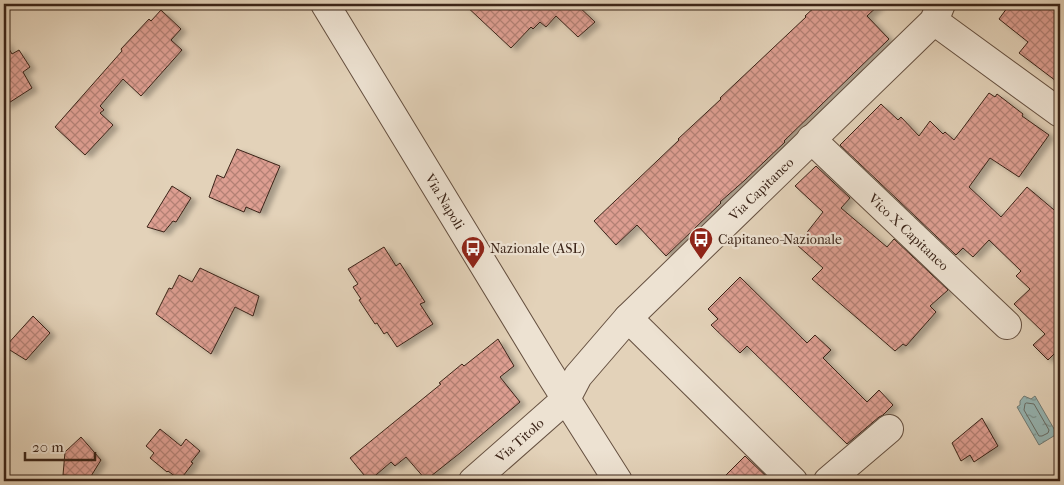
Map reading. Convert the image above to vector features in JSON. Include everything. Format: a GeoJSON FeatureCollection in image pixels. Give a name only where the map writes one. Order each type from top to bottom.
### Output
{"type":"FeatureCollection","features":[{"type":"Feature","properties":{"kind":"street","name":"Via Napoli"},"geometry":{"type":"LineString","coordinates":[[325,4],[546,369],[618,481]]}},
{"type":"Feature","properties":{"kind":"street","name":"Via Capitaneo"},"geometry":{"type":"LineString","coordinates":[[566,400],[578,376],[628,318],[811,139],[937,12]]}},
{"type":"Feature","properties":{"kind":"street"},"geometry":{"type":"LineString","coordinates":[[937,12],[1060,113]]}},
{"type":"Feature","properties":{"kind":"street","name":"Vico X Capitaneo"},"geometry":{"type":"LineString","coordinates":[[811,139],[1007,325]]}},
{"type":"Feature","properties":{"kind":"street"},"geometry":{"type":"LineString","coordinates":[[628,318],[793,481]]}},
{"type":"Feature","properties":{"kind":"street","name":"Via Titolo"},"geometry":{"type":"LineString","coordinates":[[473,481],[566,400]]}},
{"type":"Feature","properties":{"kind":"street"},"geometry":{"type":"LineString","coordinates":[[828,481],[889,430]]}},
{"type":"Feature","properties":{"kind":"water"},"geometry":{"type":"Polygon","coordinates":[[[1024,396],[1031,399],[1035,396],[1057,434],[1039,445],[1017,407],[1024,396]]]}},
{"type":"Feature","properties":{"kind":"building"},"geometry":{"type":"Polygon","coordinates":[[[464,4],[576,4],[595,22],[578,37],[556,16],[546,27],[540,22],[533,29],[531,27],[511,48],[464,4]]]}},
{"type":"Feature","properties":{"kind":"building"},"geometry":{"type":"Polygon","coordinates":[[[818,4],[880,4],[867,16],[889,39],[666,256],[637,225],[616,245],[594,221],[818,4]]]}},
{"type":"Feature","properties":{"kind":"building"},"geometry":{"type":"Polygon","coordinates":[[[1010,4],[1060,4],[1060,84],[1019,53],[1028,42],[999,19],[1010,4]]]}},
{"type":"Feature","properties":{"kind":"building"},"geometry":{"type":"Polygon","coordinates":[[[161,10],[181,29],[171,40],[182,50],[141,96],[123,79],[100,106],[104,110],[100,113],[113,125],[85,155],[55,127],[122,51],[121,49],[149,19],[151,21],[161,10]]]}},
{"type":"Feature","properties":{"kind":"building"},"geometry":{"type":"Polygon","coordinates":[[[4,40],[12,54],[19,50],[30,67],[23,72],[32,88],[4,106],[4,40]]]}},
{"type":"Feature","properties":{"kind":"building"},"geometry":{"type":"Polygon","coordinates":[[[989,93],[995,97],[997,94],[1023,114],[1022,116],[1049,135],[1019,177],[990,158],[969,187],[1001,217],[1027,187],[1060,215],[1060,348],[1048,360],[1033,345],[1045,334],[1014,304],[1030,289],[1016,276],[1021,271],[989,240],[973,257],[963,248],[956,255],[840,145],[881,104],[898,120],[901,117],[919,136],[930,121],[943,134],[945,132],[954,140],[989,93]]]}},
{"type":"Feature","properties":{"kind":"building"},"geometry":{"type":"Polygon","coordinates":[[[237,149],[280,166],[260,213],[246,207],[244,212],[209,197],[217,175],[224,178],[237,149]]]}},
{"type":"Feature","properties":{"kind":"building"},"geometry":{"type":"Polygon","coordinates":[[[816,166],[850,198],[841,208],[887,247],[894,239],[948,290],[930,306],[936,312],[906,346],[903,344],[895,351],[812,279],[823,268],[797,245],[823,212],[795,186],[816,166]]]}},
{"type":"Feature","properties":{"kind":"building"},"geometry":{"type":"Polygon","coordinates":[[[172,186],[191,198],[176,222],[173,221],[164,232],[147,227],[172,186]]]}},
{"type":"Feature","properties":{"kind":"building"},"geometry":{"type":"Polygon","coordinates":[[[384,247],[396,266],[400,263],[425,302],[420,304],[433,324],[397,347],[387,332],[384,334],[377,323],[375,324],[359,300],[361,299],[353,287],[358,284],[348,269],[384,247]]]}},
{"type":"Feature","properties":{"kind":"building"},"geometry":{"type":"Polygon","coordinates":[[[200,268],[259,296],[253,316],[235,307],[211,354],[156,314],[169,288],[172,289],[179,275],[192,282],[200,268]]]}},
{"type":"Feature","properties":{"kind":"building"},"geometry":{"type":"Polygon","coordinates":[[[740,277],[807,343],[815,335],[831,350],[823,358],[867,402],[879,390],[893,405],[847,444],[747,346],[740,353],[711,325],[718,319],[708,309],[740,277]]]}},
{"type":"Feature","properties":{"kind":"building"},"geometry":{"type":"Polygon","coordinates":[[[33,316],[50,333],[26,360],[5,347],[33,316]]]}},
{"type":"Feature","properties":{"kind":"building"},"geometry":{"type":"Polygon","coordinates":[[[498,339],[514,366],[500,377],[520,402],[426,480],[406,457],[395,466],[391,462],[369,481],[350,458],[441,384],[439,383],[462,364],[464,366],[498,339]]]}},
{"type":"Feature","properties":{"kind":"building"},"geometry":{"type":"Polygon","coordinates":[[[982,418],[998,446],[974,462],[970,455],[961,461],[952,443],[982,418]]]}},
{"type":"Feature","properties":{"kind":"building"},"geometry":{"type":"Polygon","coordinates":[[[160,429],[181,446],[186,439],[200,451],[180,480],[150,458],[154,453],[146,446],[160,429]]]}},
{"type":"Feature","properties":{"kind":"building"},"geometry":{"type":"Polygon","coordinates":[[[81,437],[101,460],[88,481],[81,481],[77,476],[63,475],[65,452],[81,437]]]}},
{"type":"Feature","properties":{"kind":"building"},"geometry":{"type":"Polygon","coordinates":[[[745,456],[771,481],[720,481],[745,456]]]}},
{"type":"Feature","properties":{"kind":"place","name":"Capitaneo-Nazionale"},"geometry":{"type":"Point","coordinates":[701,260]}},
{"type":"Feature","properties":{"kind":"place","name":"Nazionale (ASL)"},"geometry":{"type":"Point","coordinates":[473,269]}}]}
